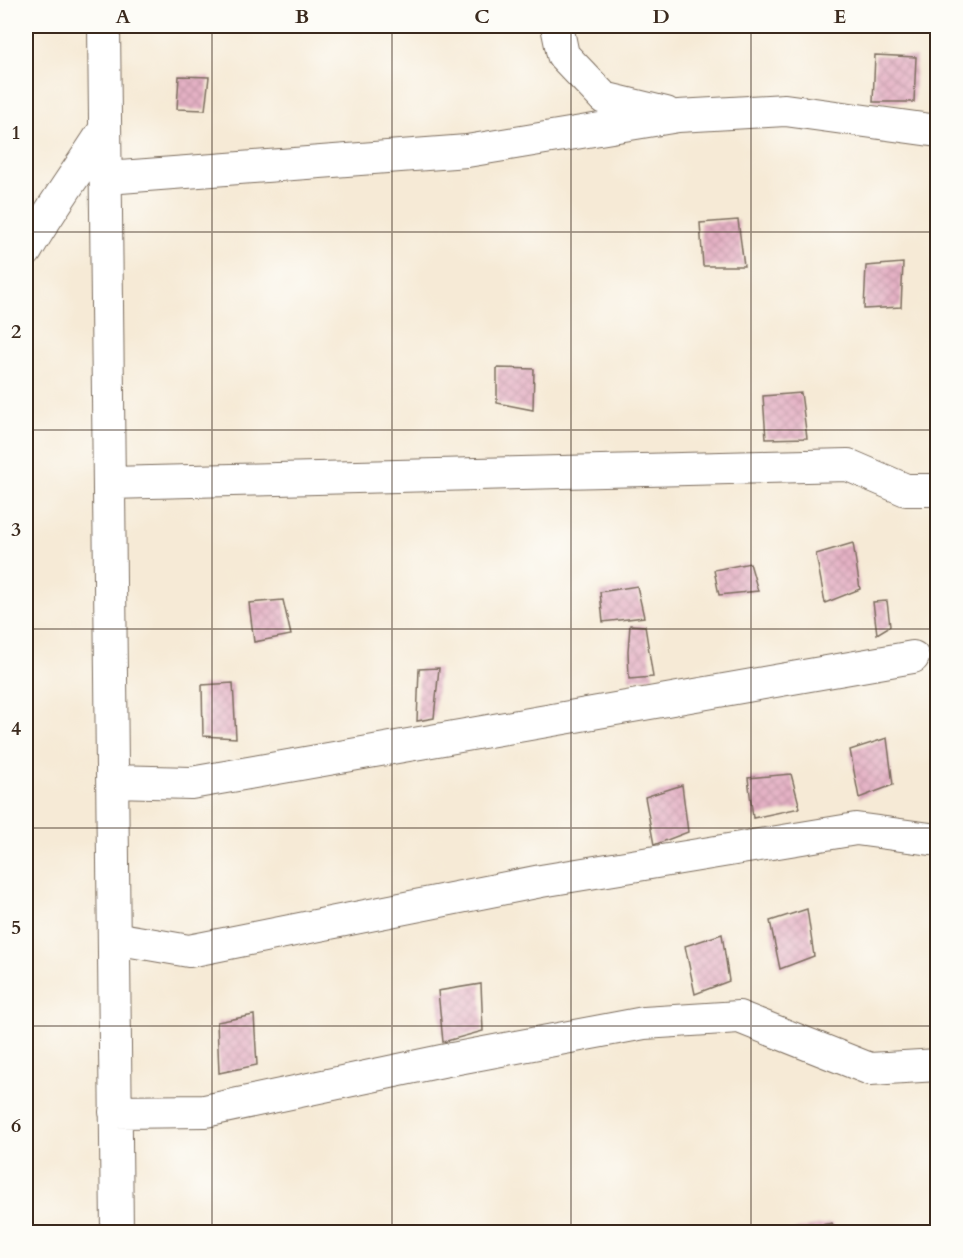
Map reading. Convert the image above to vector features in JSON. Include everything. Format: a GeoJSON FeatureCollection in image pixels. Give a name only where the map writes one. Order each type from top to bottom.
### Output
{"type":"FeatureCollection","features":[{"type":"Feature","properties":{"kind":"street"},"geometry":{"type":"LineString","coordinates":[[104,26],[117,1233]]}},
{"type":"Feature","properties":{"kind":"street"},"geometry":{"type":"LineString","coordinates":[[557,26],[564,55],[604,99],[678,117]]}},
{"type":"Feature","properties":{"kind":"street"},"geometry":{"type":"LineString","coordinates":[[107,178],[466,151],[678,117],[785,110],[938,130]]}},
{"type":"Feature","properties":{"kind":"street"},"geometry":{"type":"LineString","coordinates":[[26,252],[43,221],[105,129]]}},
{"type":"Feature","properties":{"kind":"street"},"geometry":{"type":"LineString","coordinates":[[110,483],[848,465],[906,490],[938,490]]}},
{"type":"Feature","properties":{"kind":"street"},"geometry":{"type":"LineString","coordinates":[[113,782],[191,783],[913,657]]}},
{"type":"Feature","properties":{"kind":"street"},"geometry":{"type":"LineString","coordinates":[[114,938],[189,951],[541,881],[856,829],[938,840]]}},
{"type":"Feature","properties":{"kind":"street"},"geometry":{"type":"LineString","coordinates":[[115,1112],[206,1111],[442,1061],[644,1023],[739,1017],[870,1070],[938,1065]]}},
{"type":"Feature","properties":{"kind":"building"},"geometry":{"type":"Polygon","coordinates":[[[874,26],[892,26],[892,34],[873,31],[874,26]]]}},
{"type":"Feature","properties":{"kind":"building"},"geometry":{"type":"Polygon","coordinates":[[[875,55],[916,57],[914,102],[873,102],[875,55]]]}},
{"type":"Feature","properties":{"kind":"building"},"geometry":{"type":"Polygon","coordinates":[[[179,76],[209,77],[205,110],[177,109],[179,76]]]}},
{"type":"Feature","properties":{"kind":"building"},"geometry":{"type":"Polygon","coordinates":[[[738,220],[744,266],[703,266],[700,223],[738,220]]]}},
{"type":"Feature","properties":{"kind":"building"},"geometry":{"type":"Polygon","coordinates":[[[903,263],[901,307],[864,309],[866,266],[903,263]]]}},
{"type":"Feature","properties":{"kind":"building"},"geometry":{"type":"Polygon","coordinates":[[[497,368],[534,369],[533,410],[497,403],[497,368]]]}},
{"type":"Feature","properties":{"kind":"building"},"geometry":{"type":"Polygon","coordinates":[[[801,393],[807,438],[766,439],[763,396],[801,393]]]}},
{"type":"Feature","properties":{"kind":"building"},"geometry":{"type":"Polygon","coordinates":[[[853,543],[860,589],[825,603],[816,554],[853,543]]]}},
{"type":"Feature","properties":{"kind":"building"},"geometry":{"type":"Polygon","coordinates":[[[750,563],[758,591],[719,595],[714,570],[750,563]]]}},
{"type":"Feature","properties":{"kind":"building"},"geometry":{"type":"Polygon","coordinates":[[[637,586],[644,617],[603,622],[600,592],[637,586]]]}},
{"type":"Feature","properties":{"kind":"building"},"geometry":{"type":"Polygon","coordinates":[[[283,600],[291,635],[254,642],[249,603],[283,600]]]}},
{"type":"Feature","properties":{"kind":"building"},"geometry":{"type":"Polygon","coordinates":[[[887,601],[890,626],[877,634],[873,602],[887,601]]]}},
{"type":"Feature","properties":{"kind":"building"},"geometry":{"type":"Polygon","coordinates":[[[630,625],[645,626],[653,677],[629,679],[630,625]]]}},
{"type":"Feature","properties":{"kind":"building"},"geometry":{"type":"Polygon","coordinates":[[[439,668],[434,718],[417,721],[419,669],[439,668]]]}},
{"type":"Feature","properties":{"kind":"building"},"geometry":{"type":"Polygon","coordinates":[[[233,683],[236,738],[203,736],[202,685],[233,683]]]}},
{"type":"Feature","properties":{"kind":"building"},"geometry":{"type":"Polygon","coordinates":[[[887,738],[893,785],[859,798],[850,750],[887,738]]]}},
{"type":"Feature","properties":{"kind":"building"},"geometry":{"type":"Polygon","coordinates":[[[791,774],[800,808],[753,818],[748,778],[791,774]]]}},
{"type":"Feature","properties":{"kind":"building"},"geometry":{"type":"Polygon","coordinates":[[[682,785],[688,832],[654,845],[645,797],[682,785]]]}},
{"type":"Feature","properties":{"kind":"building"},"geometry":{"type":"Polygon","coordinates":[[[807,909],[814,956],[780,969],[770,921],[807,909]]]}},
{"type":"Feature","properties":{"kind":"building"},"geometry":{"type":"Polygon","coordinates":[[[722,934],[729,981],[695,994],[685,946],[722,934]]]}},
{"type":"Feature","properties":{"kind":"building"},"geometry":{"type":"Polygon","coordinates":[[[481,984],[483,1031],[443,1042],[438,991],[481,984]]]}},
{"type":"Feature","properties":{"kind":"building"},"geometry":{"type":"Polygon","coordinates":[[[254,1015],[257,1065],[219,1073],[217,1022],[254,1015]]]}},
{"type":"Feature","properties":{"kind":"building"},"geometry":{"type":"Polygon","coordinates":[[[832,1223],[836,1232],[795,1232],[794,1230],[832,1223]]]}}]}
